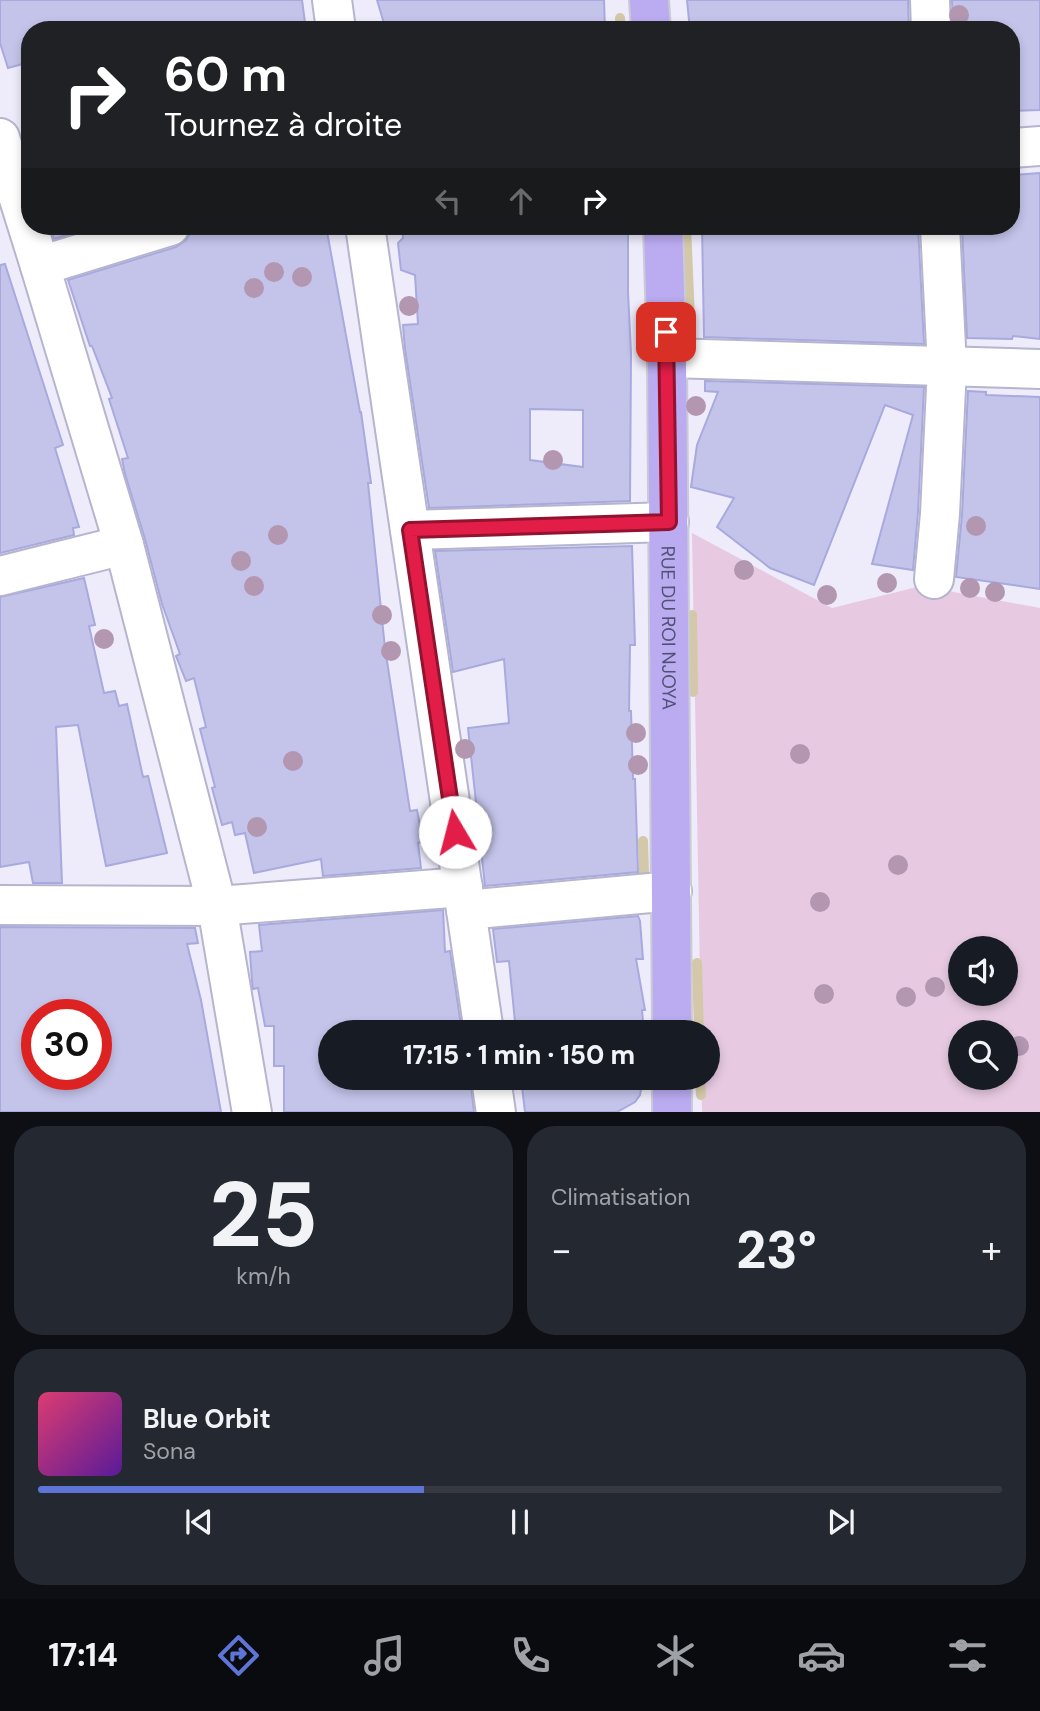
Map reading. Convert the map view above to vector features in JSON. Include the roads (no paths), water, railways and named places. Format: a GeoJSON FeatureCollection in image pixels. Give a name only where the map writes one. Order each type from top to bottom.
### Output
{"type":"FeatureCollection","features":[{"type":"Feature","properties":{"kind":"main road"},"geometry":{"type":"LineString","coordinates":[[649,0],[650,21]]}},
{"type":"Feature","properties":{"kind":"main road","name":"RUE DU ROI NJOYA"},"geometry":{"type":"LineString","coordinates":[[663,235],[669,522],[672,1020]]}},
{"type":"Feature","properties":{"kind":"main road"},"geometry":{"type":"LineString","coordinates":[[672,1090],[672,1112]]}},
{"type":"Feature","properties":{"kind":"street"},"geometry":{"type":"LineString","coordinates":[[332,0],[335,21]]}},
{"type":"Feature","properties":{"kind":"street"},"geometry":{"type":"LineString","coordinates":[[930,0],[931,21]]}},
{"type":"Feature","properties":{"kind":"street"},"geometry":{"type":"LineString","coordinates":[[0,139],[21,205]]}},
{"type":"Feature","properties":{"kind":"street"},"geometry":{"type":"LineString","coordinates":[[1020,147],[1040,146]]}},
{"type":"Feature","properties":{"kind":"street"},"geometry":{"type":"LineString","coordinates":[[30,235],[124,545],[218,906],[252,1112]]}},
{"type":"Feature","properties":{"kind":"street"},"geometry":{"type":"LineString","coordinates":[[40,265],[140,235]]}},
{"type":"Feature","properties":{"kind":"street"},"geometry":{"type":"LineString","coordinates":[[366,235],[482,1020]]}},
{"type":"Feature","properties":{"kind":"street"},"geometry":{"type":"LineString","coordinates":[[934,579],[947,367],[940,235]]}},
{"type":"Feature","properties":{"kind":"street"},"geometry":{"type":"LineString","coordinates":[[667,358],[1040,369]]}},
{"type":"Feature","properties":{"kind":"street"},"geometry":{"type":"LineString","coordinates":[[410,530],[669,522]]}},
{"type":"Feature","properties":{"kind":"street"},"geometry":{"type":"LineString","coordinates":[[0,576],[124,545]]}},
{"type":"Feature","properties":{"kind":"street"},"geometry":{"type":"LineString","coordinates":[[0,905],[218,906],[672,891]]}},
{"type":"Feature","properties":{"kind":"street"},"geometry":{"type":"LineString","coordinates":[[493,1090],[496,1112]]}},
{"type":"Feature","properties":{"kind":"waterway"},"geometry":{"type":"LineString","coordinates":[[686,235],[690,318]]}},
{"type":"Feature","properties":{"kind":"waterway"},"geometry":{"type":"LineString","coordinates":[[692,615],[693,692]]}},
{"type":"Feature","properties":{"kind":"waterway"},"geometry":{"type":"LineString","coordinates":[[643,841],[644,873]]}},
{"type":"Feature","properties":{"kind":"waterway"},"geometry":{"type":"LineString","coordinates":[[697,963],[699,1020]]}},
{"type":"Feature","properties":{"kind":"waterway"},"geometry":{"type":"LineString","coordinates":[[701,1090],[701,1095]]}}]}
